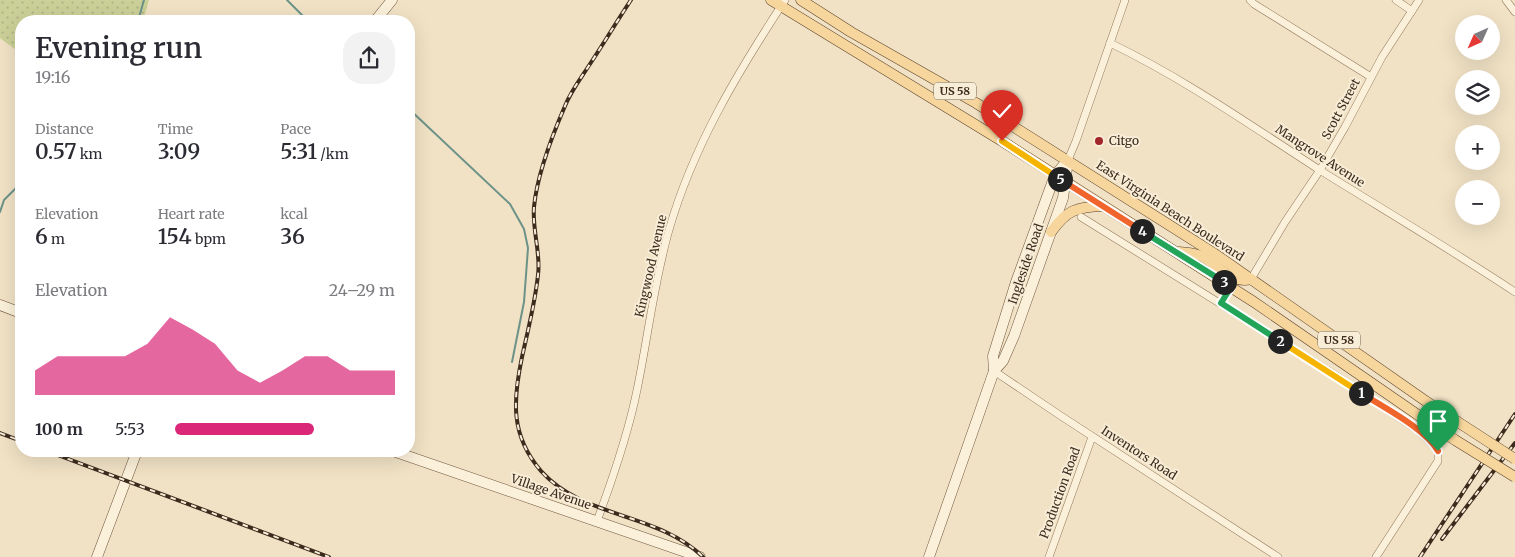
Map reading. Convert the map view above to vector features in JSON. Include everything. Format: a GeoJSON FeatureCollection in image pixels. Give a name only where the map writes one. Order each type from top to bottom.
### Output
{"type":"FeatureCollection","features":[{"type":"Feature","properties":{"kind":"main road","name":"US 58"},"geometry":{"type":"LineString","coordinates":[[771,0],[783,3],[1231,287],[1455,440],[1515,477]]}},
{"type":"Feature","properties":{"kind":"main road","name":"East Virginia Beach Boulevard"},"geometry":{"type":"LineString","coordinates":[[801,0],[852,32],[976,103],[1068,160],[1251,279],[1426,402],[1515,459]]}},
{"type":"Feature","properties":{"kind":"main road"},"geometry":{"type":"LineString","coordinates":[[1051,232],[1068,212],[1083,207],[1103,206]]}},
{"type":"Feature","properties":{"kind":"main road"},"geometry":{"type":"LineString","coordinates":[[1176,252],[1202,256],[1235,279],[1251,279],[1257,304]]}},
{"type":"Feature","properties":{"kind":"street"},"geometry":{"type":"LineString","coordinates":[[380,15],[392,0]]}},
{"type":"Feature","properties":{"kind":"street","name":"Ingleside Road"},"geometry":{"type":"LineString","coordinates":[[994,370],[1003,361],[1014,336],[1051,232],[1063,198],[1068,160],[1125,0]]}},
{"type":"Feature","properties":{"kind":"street"},"geometry":{"type":"LineString","coordinates":[[1250,0],[1371,77]]}},
{"type":"Feature","properties":{"kind":"street"},"geometry":{"type":"LineString","coordinates":[[1396,0],[1412,10]]}},
{"type":"Feature","properties":{"kind":"street","name":"Scott Street"},"geometry":{"type":"LineString","coordinates":[[1251,279],[1285,222],[1320,170],[1371,77],[1419,0]]}},
{"type":"Feature","properties":{"kind":"street"},"geometry":{"type":"LineString","coordinates":[[1506,0],[1515,12]]}},
{"type":"Feature","properties":{"kind":"street","name":"Kingwood Avenue"},"geometry":{"type":"LineString","coordinates":[[597,520],[623,448],[631,419],[650,316],[669,230],[683,188],[698,151],[721,105],[742,67],[783,3]]}},
{"type":"Feature","properties":{"kind":"street","name":"Mangrove Avenue"},"geometry":{"type":"LineString","coordinates":[[1110,43],[1144,60],[1239,116],[1320,170],[1515,292]]}},
{"type":"Feature","properties":{"kind":"street","name":"Ingleside Road"},"geometry":{"type":"LineString","coordinates":[[929,557],[994,370],[993,356],[1016,282],[1055,175],[1068,160]]}},
{"type":"Feature","properties":{"kind":"street"},"geometry":{"type":"LineString","coordinates":[[1081,217],[1335,375],[1428,438],[1438,451],[1438,461],[1376,557]]}},
{"type":"Feature","properties":{"kind":"street"},"geometry":{"type":"LineString","coordinates":[[1221,303],[1231,287]]}},
{"type":"Feature","properties":{"kind":"street"},"geometry":{"type":"LineString","coordinates":[[0,305],[15,311]]}},
{"type":"Feature","properties":{"kind":"street","name":"Inventors Road"},"geometry":{"type":"LineString","coordinates":[[994,370],[1092,437],[1275,555]]}},
{"type":"Feature","properties":{"kind":"street"},"geometry":{"type":"LineString","coordinates":[[1428,438],[1435,426]]}},
{"type":"Feature","properties":{"kind":"street","name":"Production Road"},"geometry":{"type":"LineString","coordinates":[[1049,557],[1092,437]]}},
{"type":"Feature","properties":{"kind":"street"},"geometry":{"type":"LineString","coordinates":[[97,557],[135,457]]}},
{"type":"Feature","properties":{"kind":"street","name":"Village Avenue"},"geometry":{"type":"LineString","coordinates":[[410,457],[700,557]]}},
{"type":"Feature","properties":{"kind":"green space"},"geometry":{"type":"Polygon","coordinates":[[[0,0],[149,0],[145,15],[15,15],[15,49],[0,38],[0,0]]]}},
{"type":"Feature","properties":{"kind":"waterway"},"geometry":{"type":"LineString","coordinates":[[140,15],[144,0]]}},
{"type":"Feature","properties":{"kind":"waterway"},"geometry":{"type":"LineString","coordinates":[[287,0],[302,15]]}},
{"type":"Feature","properties":{"kind":"waterway"},"geometry":{"type":"LineString","coordinates":[[415,115],[510,204],[524,229],[528,248],[524,302],[512,362]]}},
{"type":"Feature","properties":{"kind":"waterway"},"geometry":{"type":"LineString","coordinates":[[0,212],[4,200],[15,189]]}},
{"type":"Feature","properties":{"kind":"railway"},"geometry":{"type":"LineString","coordinates":[[631,0],[570,95],[555,130],[542,169],[534,207],[539,267],[519,373],[516,417],[524,444],[531,458],[541,471],[558,487],[599,507],[664,531],[685,542],[703,557]]}},
{"type":"Feature","properties":{"kind":"railway"},"geometry":{"type":"LineString","coordinates":[[1420,557],[1515,414]]}},
{"type":"Feature","properties":{"kind":"railway"},"geometry":{"type":"LineString","coordinates":[[0,433],[15,439]]}},
{"type":"Feature","properties":{"kind":"railway"},"geometry":{"type":"LineString","coordinates":[[1442,539],[1515,443]]}},
{"type":"Feature","properties":{"kind":"railway"},"geometry":{"type":"LineString","coordinates":[[63,457],[329,557]]}},
{"type":"Feature","properties":{"kind":"place","name":"Citgo"},"geometry":{"type":"Point","coordinates":[1099,141]}},
{"type":"Feature","properties":{"kind":"route"},"geometry":{"type":"LineString","coordinates":[[1002,141],[1231,287],[1221,303],[1419,431],[1428,438],[1438,451]]}}]}
